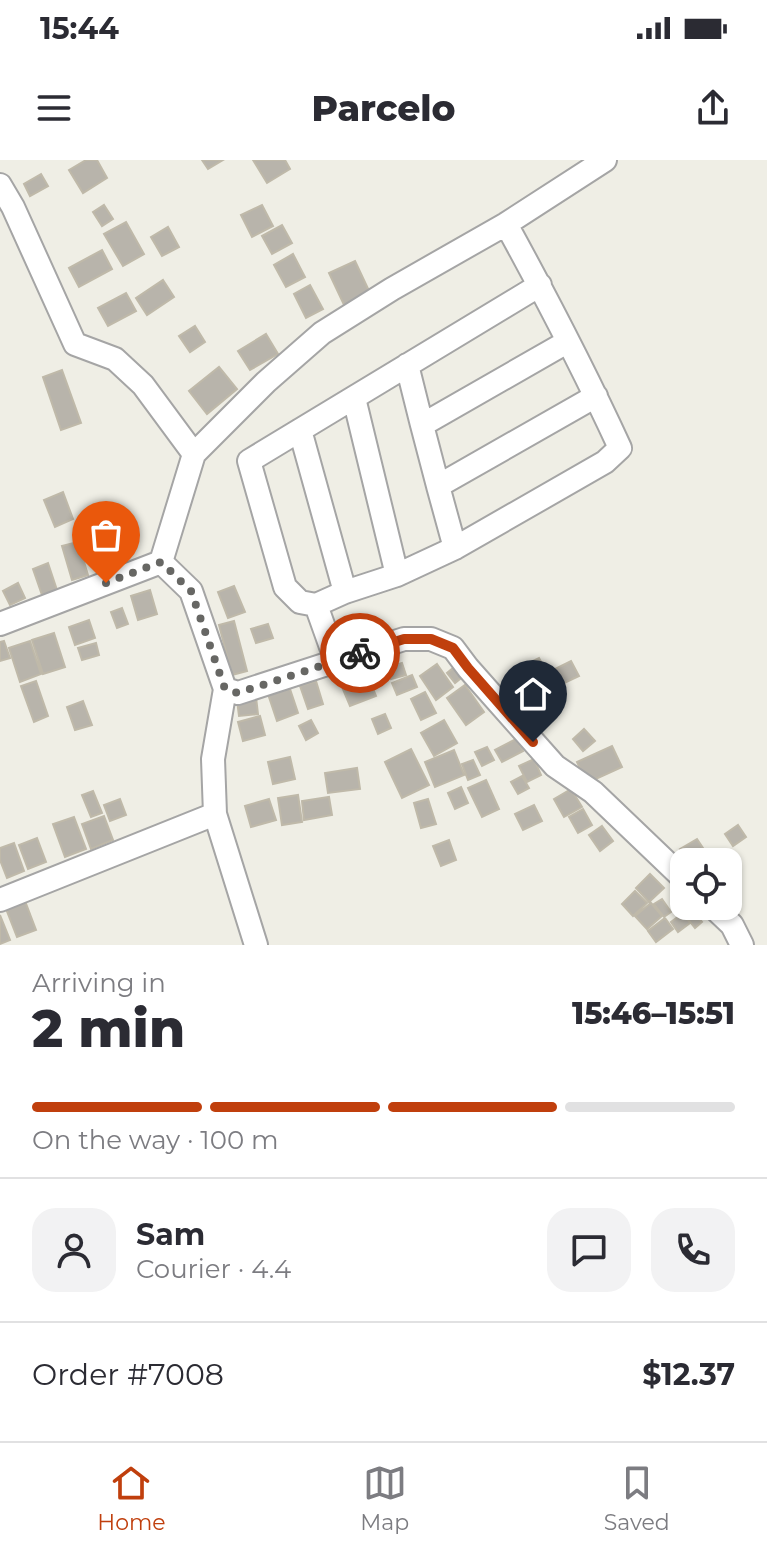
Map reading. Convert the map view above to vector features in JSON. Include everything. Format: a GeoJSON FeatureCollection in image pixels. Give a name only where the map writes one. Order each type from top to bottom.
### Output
{"type":"FeatureCollection","features":[{"type":"Feature","properties":{"kind":"street"},"geometry":{"type":"LineString","coordinates":[[161,562],[194,454],[266,382],[322,333],[506,224],[605,160]]}},
{"type":"Feature","properties":{"kind":"street"},"geometry":{"type":"LineString","coordinates":[[0,185],[75,344],[115,359],[143,385],[194,454]]}},
{"type":"Feature","properties":{"kind":"street"},"geometry":{"type":"LineString","coordinates":[[506,224],[540,285],[620,448],[605,462],[455,548],[397,575],[316,605],[300,602],[285,587],[249,461],[540,285]]}},
{"type":"Feature","properties":{"kind":"street"},"geometry":{"type":"LineString","coordinates":[[422,425],[567,342]]}},
{"type":"Feature","properties":{"kind":"street"},"geometry":{"type":"LineString","coordinates":[[407,365],[455,548]]}},
{"type":"Feature","properties":{"kind":"street"},"geometry":{"type":"LineString","coordinates":[[438,486],[596,396]]}},
{"type":"Feature","properties":{"kind":"street"},"geometry":{"type":"LineString","coordinates":[[354,398],[397,575]]}},
{"type":"Feature","properties":{"kind":"street"},"geometry":{"type":"LineString","coordinates":[[300,430],[345,592]]}},
{"type":"Feature","properties":{"kind":"street"},"geometry":{"type":"LineString","coordinates":[[0,624],[161,562]]}},
{"type":"Feature","properties":{"kind":"street"},"geometry":{"type":"LineString","coordinates":[[161,562],[191,591],[225,689],[213,759],[215,814],[256,945]]}},
{"type":"Feature","properties":{"kind":"street"},"geometry":{"type":"LineString","coordinates":[[316,605],[336,661]]}},
{"type":"Feature","properties":{"kind":"street"},"geometry":{"type":"LineString","coordinates":[[225,689],[238,693],[404,639],[431,639],[453,648],[555,766],[593,792],[670,866]]}},
{"type":"Feature","properties":{"kind":"street"},"geometry":{"type":"LineString","coordinates":[[0,900],[215,814]]}},
{"type":"Feature","properties":{"kind":"street"},"geometry":{"type":"LineString","coordinates":[[727,920],[742,945]]}},
{"type":"Feature","properties":{"kind":"building"},"geometry":{"type":"Polygon","coordinates":[[[86,160],[97,160],[107,178],[83,193],[69,170],[86,160]]]}},
{"type":"Feature","properties":{"kind":"building"},"geometry":{"type":"Polygon","coordinates":[[[202,160],[223,160],[208,169],[202,160]]]}},
{"type":"Feature","properties":{"kind":"building"},"geometry":{"type":"Polygon","coordinates":[[[253,160],[285,160],[290,169],[267,183],[253,160]]]}},
{"type":"Feature","properties":{"kind":"building"},"geometry":{"type":"Polygon","coordinates":[[[41,174],[48,186],[30,196],[24,184],[41,174]]]}},
{"type":"Feature","properties":{"kind":"building"},"geometry":{"type":"Polygon","coordinates":[[[104,205],[113,219],[102,226],[93,212],[104,205]]]}},
{"type":"Feature","properties":{"kind":"building"},"geometry":{"type":"Polygon","coordinates":[[[262,205],[273,226],[252,237],[241,215],[262,205]]]}},
{"type":"Feature","properties":{"kind":"building"},"geometry":{"type":"Polygon","coordinates":[[[126,222],[144,254],[123,266],[104,234],[126,222]]]}},
{"type":"Feature","properties":{"kind":"building"},"geometry":{"type":"Polygon","coordinates":[[[282,225],[292,243],[272,254],[262,236],[282,225]]]}},
{"type":"Feature","properties":{"kind":"building"},"geometry":{"type":"Polygon","coordinates":[[[168,227],[179,247],[162,256],[151,237],[168,227]]]}},
{"type":"Feature","properties":{"kind":"building"},"geometry":{"type":"Polygon","coordinates":[[[102,250],[112,269],[79,287],[69,268],[102,250]]]}},
{"type":"Feature","properties":{"kind":"building"},"geometry":{"type":"Polygon","coordinates":[[[293,254],[305,277],[286,287],[274,265],[293,254]]]}},
{"type":"Feature","properties":{"kind":"building"},"geometry":{"type":"Polygon","coordinates":[[[355,261],[371,295],[345,307],[329,273],[355,261]]]}},
{"type":"Feature","properties":{"kind":"building"},"geometry":{"type":"Polygon","coordinates":[[[163,280],[174,297],[147,315],[136,298],[163,280]]]}},
{"type":"Feature","properties":{"kind":"building"},"geometry":{"type":"Polygon","coordinates":[[[310,285],[323,309],[306,318],[294,294],[310,285]]]}},
{"type":"Feature","properties":{"kind":"building"},"geometry":{"type":"Polygon","coordinates":[[[126,293],[136,311],[108,326],[98,308],[126,293]]]}},
{"type":"Feature","properties":{"kind":"building"},"geometry":{"type":"Polygon","coordinates":[[[195,326],[205,342],[190,352],[179,336],[195,326]]]}},
{"type":"Feature","properties":{"kind":"building"},"geometry":{"type":"Polygon","coordinates":[[[266,334],[278,354],[250,370],[238,351],[266,334]]]}},
{"type":"Feature","properties":{"kind":"building"},"geometry":{"type":"Polygon","coordinates":[[[219,367],[237,389],[207,414],[189,391],[219,367]]]}},
{"type":"Feature","properties":{"kind":"building"},"geometry":{"type":"Polygon","coordinates":[[[62,370],[81,423],[61,430],[43,377],[62,370]]]}},
{"type":"Feature","properties":{"kind":"building"},"geometry":{"type":"Polygon","coordinates":[[[63,492],[73,519],[55,527],[44,500],[63,492]]]}},
{"type":"Feature","properties":{"kind":"building"},"geometry":{"type":"Polygon","coordinates":[[[118,541],[128,565],[111,572],[101,549],[118,541]]]}},
{"type":"Feature","properties":{"kind":"building"},"geometry":{"type":"Polygon","coordinates":[[[78,542],[88,575],[72,580],[62,546],[78,542]]]}},
{"type":"Feature","properties":{"kind":"building"},"geometry":{"type":"Polygon","coordinates":[[[48,563],[57,590],[42,595],[33,569],[48,563]]]}},
{"type":"Feature","properties":{"kind":"building"},"geometry":{"type":"Polygon","coordinates":[[[18,583],[25,598],[10,605],[3,591],[18,583]]]}},
{"type":"Feature","properties":{"kind":"building"},"geometry":{"type":"Polygon","coordinates":[[[234,586],[245,612],[228,618],[218,592],[234,586]]]}},
{"type":"Feature","properties":{"kind":"building"},"geometry":{"type":"Polygon","coordinates":[[[150,590],[157,614],[138,620],[131,596],[150,590]]]}},
{"type":"Feature","properties":{"kind":"building"},"geometry":{"type":"Polygon","coordinates":[[[122,608],[128,624],[117,628],[111,612],[122,608]]]}},
{"type":"Feature","properties":{"kind":"building"},"geometry":{"type":"Polygon","coordinates":[[[89,620],[95,638],[75,645],[69,627],[89,620]]]}},
{"type":"Feature","properties":{"kind":"building"},"geometry":{"type":"Polygon","coordinates":[[[234,621],[247,671],[232,675],[219,625],[234,621]]]}},
{"type":"Feature","properties":{"kind":"building"},"geometry":{"type":"Polygon","coordinates":[[[268,624],[273,638],[256,643],[251,629],[268,624]]]}},
{"type":"Feature","properties":{"kind":"building"},"geometry":{"type":"Polygon","coordinates":[[[54,633],[65,667],[43,674],[32,640],[54,633]]]}},
{"type":"Feature","properties":{"kind":"building"},"geometry":{"type":"Polygon","coordinates":[[[4,641],[10,658],[0,661],[0,642],[4,641]]]}},
{"type":"Feature","properties":{"kind":"building"},"geometry":{"type":"Polygon","coordinates":[[[30,641],[41,674],[20,682],[9,648],[30,641]]]}},
{"type":"Feature","properties":{"kind":"building"},"geometry":{"type":"Polygon","coordinates":[[[96,643],[99,655],[82,660],[78,648],[96,643]]]}},
{"type":"Feature","properties":{"kind":"building"},"geometry":{"type":"Polygon","coordinates":[[[539,658],[545,669],[535,675],[529,663],[539,658]]]}},
{"type":"Feature","properties":{"kind":"building"},"geometry":{"type":"Polygon","coordinates":[[[571,661],[579,676],[558,686],[551,671],[571,661]]]}},
{"type":"Feature","properties":{"kind":"building"},"geometry":{"type":"Polygon","coordinates":[[[527,662],[531,675],[523,678],[518,665],[527,662]]]}},
{"type":"Feature","properties":{"kind":"building"},"geometry":{"type":"Polygon","coordinates":[[[402,663],[406,675],[391,679],[388,667],[402,663]]]}},
{"type":"Feature","properties":{"kind":"building"},"geometry":{"type":"Polygon","coordinates":[[[437,664],[453,687],[436,700],[420,676],[437,664]]]}},
{"type":"Feature","properties":{"kind":"building"},"geometry":{"type":"Polygon","coordinates":[[[458,664],[466,674],[455,683],[447,673],[458,664]]]}},
{"type":"Feature","properties":{"kind":"building"},"geometry":{"type":"Polygon","coordinates":[[[366,672],[376,696],[350,706],[340,682],[366,672]]]}},
{"type":"Feature","properties":{"kind":"building"},"geometry":{"type":"Polygon","coordinates":[[[543,672],[548,683],[535,690],[529,679],[543,672]]]}},
{"type":"Feature","properties":{"kind":"building"},"geometry":{"type":"Polygon","coordinates":[[[412,675],[417,687],[397,695],[392,683],[412,675]]]}},
{"type":"Feature","properties":{"kind":"building"},"geometry":{"type":"Polygon","coordinates":[[[36,681],[48,716],[34,722],[21,686],[36,681]]]}},
{"type":"Feature","properties":{"kind":"building"},"geometry":{"type":"Polygon","coordinates":[[[316,681],[323,704],[308,709],[300,686],[316,681]]]}},
{"type":"Feature","properties":{"kind":"building"},"geometry":{"type":"Polygon","coordinates":[[[521,681],[532,697],[521,703],[511,688],[521,681]]]}},
{"type":"Feature","properties":{"kind":"building"},"geometry":{"type":"Polygon","coordinates":[[[465,685],[484,712],[466,725],[447,698],[465,685]]]}},
{"type":"Feature","properties":{"kind":"building"},"geometry":{"type":"Polygon","coordinates":[[[289,686],[298,713],[277,721],[268,694],[289,686]]]}},
{"type":"Feature","properties":{"kind":"building"},"geometry":{"type":"Polygon","coordinates":[[[425,692],[436,713],[421,720],[411,699],[425,692]]]}},
{"type":"Feature","properties":{"kind":"building"},"geometry":{"type":"Polygon","coordinates":[[[256,697],[258,714],[239,716],[237,700],[256,697]]]}},
{"type":"Feature","properties":{"kind":"building"},"geometry":{"type":"Polygon","coordinates":[[[83,701],[92,725],[75,730],[67,707],[83,701]]]}},
{"type":"Feature","properties":{"kind":"building"},"geometry":{"type":"Polygon","coordinates":[[[385,714],[391,728],[378,734],[372,719],[385,714]]]}},
{"type":"Feature","properties":{"kind":"building"},"geometry":{"type":"Polygon","coordinates":[[[260,716],[265,735],[243,741],[238,722],[260,716]]]}},
{"type":"Feature","properties":{"kind":"building"},"geometry":{"type":"Polygon","coordinates":[[[311,720],[318,733],[306,740],[299,726],[311,720]]]}},
{"type":"Feature","properties":{"kind":"building"},"geometry":{"type":"Polygon","coordinates":[[[444,720],[457,743],[434,756],[421,733],[444,720]]]}},
{"type":"Feature","properties":{"kind":"building"},"geometry":{"type":"Polygon","coordinates":[[[584,729],[595,741],[583,751],[573,739],[584,729]]]}},
{"type":"Feature","properties":{"kind":"building"},"geometry":{"type":"Polygon","coordinates":[[[516,739],[523,751],[502,762],[495,750],[516,739]]]}},
{"type":"Feature","properties":{"kind":"building"},"geometry":{"type":"Polygon","coordinates":[[[612,746],[622,767],[587,783],[577,762],[612,746]]]}},
{"type":"Feature","properties":{"kind":"building"},"geometry":{"type":"Polygon","coordinates":[[[487,747],[494,760],[482,766],[475,752],[487,747]]]}},
{"type":"Feature","properties":{"kind":"building"},"geometry":{"type":"Polygon","coordinates":[[[411,749],[429,785],[402,798],[385,762],[411,749]]]}},
{"type":"Feature","properties":{"kind":"building"},"geometry":{"type":"Polygon","coordinates":[[[454,750],[464,775],[435,787],[425,762],[454,750]]]}},
{"type":"Feature","properties":{"kind":"building"},"geometry":{"type":"Polygon","coordinates":[[[290,757],[295,779],[273,784],[268,762],[290,757]]]}},
{"type":"Feature","properties":{"kind":"building"},"geometry":{"type":"Polygon","coordinates":[[[534,759],[541,775],[527,782],[519,766],[534,759]]]}},
{"type":"Feature","properties":{"kind":"building"},"geometry":{"type":"Polygon","coordinates":[[[473,760],[480,775],[468,780],[462,764],[473,760]]]}},
{"type":"Feature","properties":{"kind":"building"},"geometry":{"type":"Polygon","coordinates":[[[357,768],[360,789],[328,793],[325,773],[357,768]]]}},
{"type":"Feature","properties":{"kind":"building"},"geometry":{"type":"Polygon","coordinates":[[[522,776],[529,788],[518,794],[511,782],[522,776]]]}},
{"type":"Feature","properties":{"kind":"building"},"geometry":{"type":"Polygon","coordinates":[[[486,780],[499,809],[482,817],[468,788],[486,780]]]}},
{"type":"Feature","properties":{"kind":"building"},"geometry":{"type":"Polygon","coordinates":[[[461,787],[468,803],[455,809],[448,793],[461,787]]]}},
{"type":"Feature","properties":{"kind":"building"},"geometry":{"type":"Polygon","coordinates":[[[571,789],[582,807],[564,817],[554,799],[571,789]]]}},
{"type":"Feature","properties":{"kind":"building"},"geometry":{"type":"Polygon","coordinates":[[[93,791],[102,813],[91,817],[82,795],[93,791]]]}},
{"type":"Feature","properties":{"kind":"building"},"geometry":{"type":"Polygon","coordinates":[[[298,795],[302,822],[282,825],[278,798],[298,795]]]}},
{"type":"Feature","properties":{"kind":"building"},"geometry":{"type":"Polygon","coordinates":[[[329,797],[332,815],[304,820],[302,801],[329,797]]]}},
{"type":"Feature","properties":{"kind":"building"},"geometry":{"type":"Polygon","coordinates":[[[120,799],[126,815],[110,821],[104,805],[120,799]]]}},
{"type":"Feature","properties":{"kind":"building"},"geometry":{"type":"Polygon","coordinates":[[[269,799],[276,820],[251,827],[245,806],[269,799]]]}},
{"type":"Feature","properties":{"kind":"building"},"geometry":{"type":"Polygon","coordinates":[[[428,799],[436,824],[421,828],[414,803],[428,799]]]}},
{"type":"Feature","properties":{"kind":"building"},"geometry":{"type":"Polygon","coordinates":[[[534,805],[542,821],[523,830],[515,814],[534,805]]]}},
{"type":"Feature","properties":{"kind":"building"},"geometry":{"type":"Polygon","coordinates":[[[583,809],[592,825],[578,833],[569,817],[583,809]]]}},
{"type":"Feature","properties":{"kind":"building"},"geometry":{"type":"Polygon","coordinates":[[[104,816],[113,840],[91,849],[82,824],[104,816]]]}},
{"type":"Feature","properties":{"kind":"building"},"geometry":{"type":"Polygon","coordinates":[[[74,817],[86,849],[65,857],[53,824],[74,817]]]}},
{"type":"Feature","properties":{"kind":"building"},"geometry":{"type":"Polygon","coordinates":[[[738,825],[746,837],[733,846],[725,834],[738,825]]]}},
{"type":"Feature","properties":{"kind":"building"},"geometry":{"type":"Polygon","coordinates":[[[602,826],[613,841],[600,851],[589,835],[602,826]]]}},
{"type":"Feature","properties":{"kind":"building"},"geometry":{"type":"Polygon","coordinates":[[[37,838],[46,862],[28,869],[19,845],[37,838]]]}},
{"type":"Feature","properties":{"kind":"building"},"geometry":{"type":"Polygon","coordinates":[[[697,839],[703,848],[682,848],[697,839]]]}},
{"type":"Feature","properties":{"kind":"building"},"geometry":{"type":"Polygon","coordinates":[[[449,840],[456,860],[441,866],[433,846],[449,840]]]}},
{"type":"Feature","properties":{"kind":"building"},"geometry":{"type":"Polygon","coordinates":[[[14,843],[24,871],[7,878],[0,860],[0,848],[14,843]]]}},
{"type":"Feature","properties":{"kind":"building"},"geometry":{"type":"Polygon","coordinates":[[[650,874],[664,888],[649,902],[636,888],[650,874]]]}},
{"type":"Feature","properties":{"kind":"building"},"geometry":{"type":"Polygon","coordinates":[[[635,891],[647,903],[633,916],[622,904],[635,891]]]}},
{"type":"Feature","properties":{"kind":"building"},"geometry":{"type":"Polygon","coordinates":[[[22,893],[36,930],[17,937],[3,901],[22,893]]]}},
{"type":"Feature","properties":{"kind":"building"},"geometry":{"type":"Polygon","coordinates":[[[662,899],[670,913],[664,917],[654,904],[662,899]]]}},
{"type":"Feature","properties":{"kind":"building"},"geometry":{"type":"Polygon","coordinates":[[[651,903],[662,916],[647,929],[635,916],[651,903]]]}},
{"type":"Feature","properties":{"kind":"building"},"geometry":{"type":"Polygon","coordinates":[[[0,915],[10,940],[0,944],[0,915]]]}},
{"type":"Feature","properties":{"kind":"building"},"geometry":{"type":"Polygon","coordinates":[[[665,918],[673,929],[656,942],[648,931],[665,918]]]}},
{"type":"Feature","properties":{"kind":"building"},"geometry":{"type":"Polygon","coordinates":[[[688,920],[690,923],[678,932],[671,922],[688,920]]]}},
{"type":"Feature","properties":{"kind":"building"},"geometry":{"type":"Polygon","coordinates":[[[689,920],[702,922],[695,928],[689,920]]]}},
{"type":"Feature","properties":{"kind":"way so far"},"geometry":{"type":"LineString","coordinates":[[106,583],[161,562],[191,591],[225,689],[238,693],[360,653]]}},
{"type":"Feature","properties":{"kind":"route"},"geometry":{"type":"LineString","coordinates":[[360,653],[404,639],[431,639],[453,648],[533,742]]}}]}
